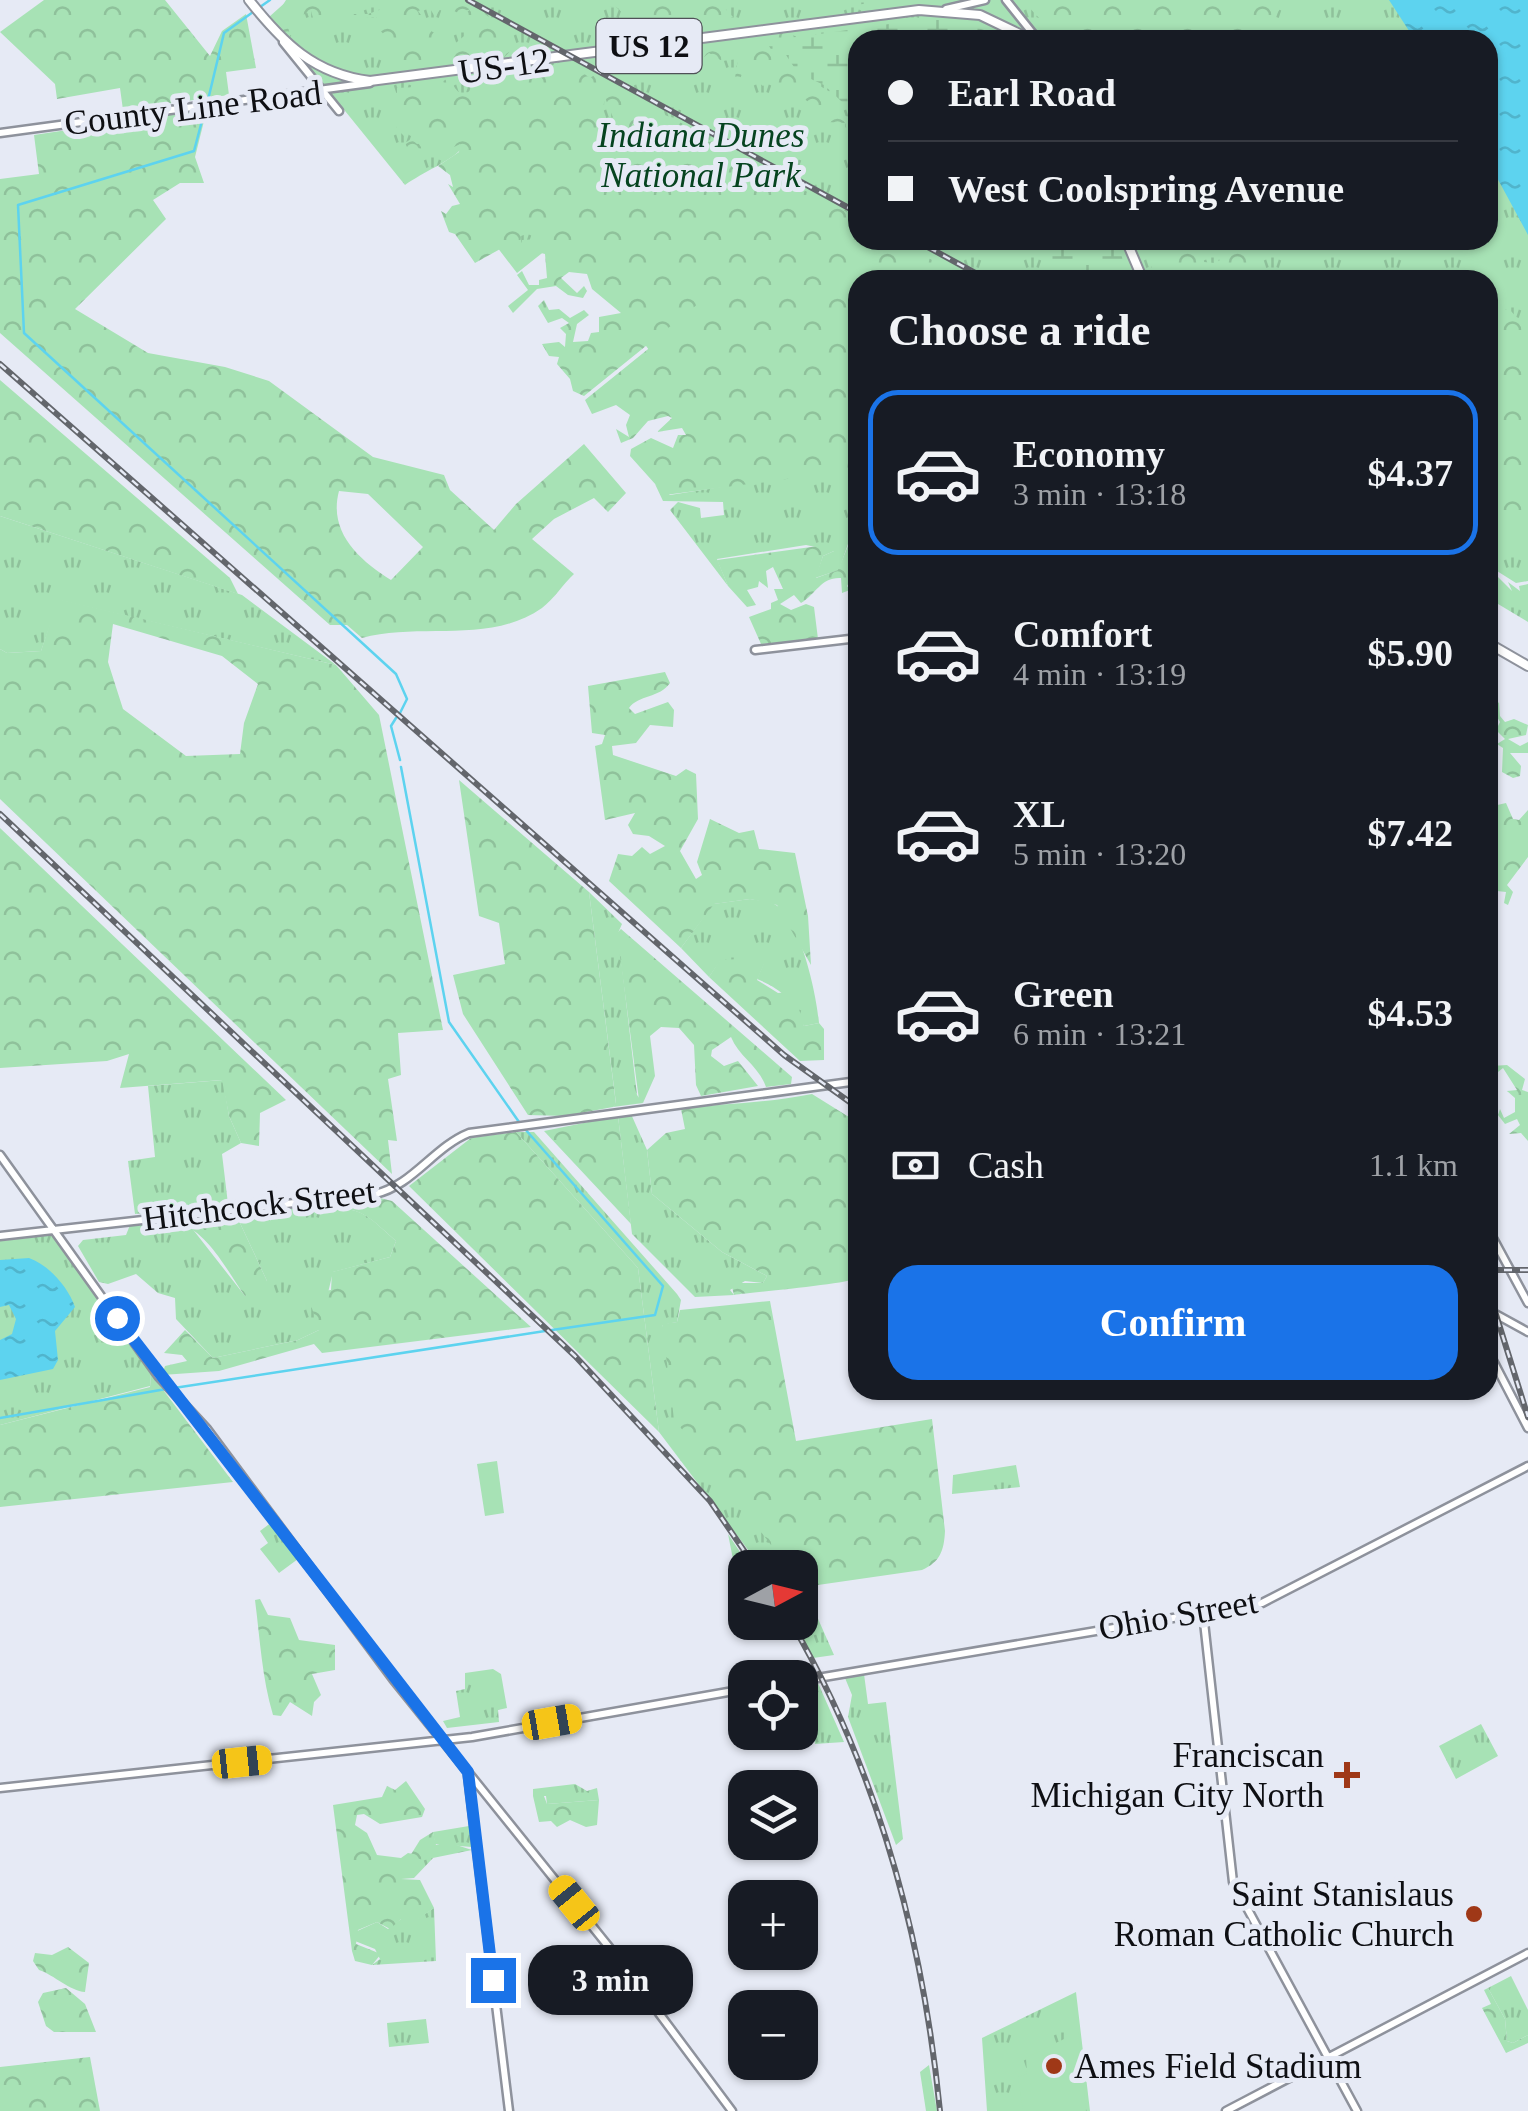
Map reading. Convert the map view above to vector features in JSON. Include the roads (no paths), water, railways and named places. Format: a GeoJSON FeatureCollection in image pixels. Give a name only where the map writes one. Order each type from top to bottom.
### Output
{"type":"FeatureCollection","features":[{"type":"Feature","properties":{"kind":"main road","name":"US 12"},"geometry":{"type":"LineString","coordinates":[[249,0],[278,37]]}},
{"type":"Feature","properties":{"kind":"main road","name":"US-12"},"geometry":{"type":"LineString","coordinates":[[278,37],[324,70],[386,81],[946,10],[990,18],[1015,30]]}},
{"type":"Feature","properties":{"kind":"main road"},"geometry":{"type":"LineString","coordinates":[[1498,649],[1528,666]]}},
{"type":"Feature","properties":{"kind":"street"},"geometry":{"type":"LineString","coordinates":[[946,10],[985,0]]}},
{"type":"Feature","properties":{"kind":"street"},"geometry":{"type":"LineString","coordinates":[[1006,0],[1028,30]]}},
{"type":"Feature","properties":{"kind":"street"},"geometry":{"type":"LineString","coordinates":[[278,37],[340,110]]}},
{"type":"Feature","properties":{"kind":"street","name":"County Line Road"},"geometry":{"type":"LineString","coordinates":[[0,132],[386,81]]}},
{"type":"Feature","properties":{"kind":"street"},"geometry":{"type":"LineString","coordinates":[[756,650],[848,639]]}},
{"type":"Feature","properties":{"kind":"street","name":"Hitchcock Street"},"geometry":{"type":"LineString","coordinates":[[0,1236],[375,1194],[393,1188],[442,1148],[472,1132],[848,1082]]}},
{"type":"Feature","properties":{"kind":"street"},"geometry":{"type":"LineString","coordinates":[[0,1155],[159,1377],[246,1481],[442,1740],[640,1986],[732,2111]]}},
{"type":"Feature","properties":{"kind":"street"},"geometry":{"type":"LineString","coordinates":[[1498,1248],[1528,1303]]}},
{"type":"Feature","properties":{"kind":"street"},"geometry":{"type":"LineString","coordinates":[[1498,1317],[1528,1332]]}},
{"type":"Feature","properties":{"kind":"street"},"geometry":{"type":"LineString","coordinates":[[1498,1370],[1528,1428]]}},
{"type":"Feature","properties":{"kind":"street","name":"Ohio Street"},"geometry":{"type":"LineString","coordinates":[[818,1678],[1270,1600],[1528,1466]]}},
{"type":"Feature","properties":{"kind":"street"},"geometry":{"type":"LineString","coordinates":[[1203,1613],[1232,1882],[1357,2111]]}},
{"type":"Feature","properties":{"kind":"street"},"geometry":{"type":"LineString","coordinates":[[0,1788],[442,1740],[728,1692]]}},
{"type":"Feature","properties":{"kind":"street"},"geometry":{"type":"LineString","coordinates":[[468,1772],[509,2111]]}},
{"type":"Feature","properties":{"kind":"street"},"geometry":{"type":"LineString","coordinates":[[1226,2111],[1528,1954]]}},
{"type":"Feature","properties":{"kind":"water"},"geometry":{"type":"Polygon","coordinates":[[[1389,0],[1528,0],[1528,235],[1498,180],[1498,30],[1408,30],[1389,0]]]}},
{"type":"Feature","properties":{"kind":"water"},"geometry":{"type":"Polygon","coordinates":[[[29,1258],[57,1278],[75,1307],[55,1331],[58,1360],[53,1369],[0,1380],[0,1340],[12,1334],[16,1319],[9,1305],[0,1307],[0,1260],[29,1258]]]}},
{"type":"Feature","properties":{"kind":"waterway"},"geometry":{"type":"LineString","coordinates":[[260,7],[270,0]]}},
{"type":"Feature","properties":{"kind":"waterway"},"geometry":{"type":"LineString","coordinates":[[208,100],[224,33],[253,12]]}},
{"type":"Feature","properties":{"kind":"waterway"},"geometry":{"type":"LineString","coordinates":[[204,113],[194,151],[18,205],[24,333],[396,674],[407,699],[400,713]]}},
{"type":"Feature","properties":{"kind":"waterway"},"geometry":{"type":"LineString","coordinates":[[396,718],[391,726],[400,760]]}},
{"type":"Feature","properties":{"kind":"waterway"},"geometry":{"type":"LineString","coordinates":[[401,767],[449,1022],[519,1122]]}},
{"type":"Feature","properties":{"kind":"waterway"},"geometry":{"type":"LineString","coordinates":[[525,1129],[663,1286],[655,1315],[552,1330]]}},
{"type":"Feature","properties":{"kind":"waterway"},"geometry":{"type":"LineString","coordinates":[[174,1388],[545,1331]]}},
{"type":"Feature","properties":{"kind":"waterway"},"geometry":{"type":"LineString","coordinates":[[0,1418],[166,1389]]}},
{"type":"Feature","properties":{"kind":"railway"},"geometry":{"type":"LineString","coordinates":[[468,0],[848,208]]}},
{"type":"Feature","properties":{"kind":"railway"},"geometry":{"type":"LineString","coordinates":[[933,250],[970,270]]}},
{"type":"Feature","properties":{"kind":"railway"},"geometry":{"type":"LineString","coordinates":[[0,364],[784,1055],[848,1101]]}},
{"type":"Feature","properties":{"kind":"railway"},"geometry":{"type":"LineString","coordinates":[[0,814],[575,1356],[710,1501],[744,1550]]}},
{"type":"Feature","properties":{"kind":"railway"},"geometry":{"type":"LineString","coordinates":[[1498,1270],[1528,1270]]}},
{"type":"Feature","properties":{"kind":"railway"},"geometry":{"type":"LineString","coordinates":[[1498,1321],[1528,1417]]}},
{"type":"Feature","properties":{"kind":"railway"},"geometry":{"type":"LineString","coordinates":[[801,1640],[849,1738],[892,1859],[922,1983],[940,2111]]}},
{"type":"Feature","properties":{"kind":"place","name":"Franciscan Michigan City North"},"geometry":{"type":"Point","coordinates":[1347,1775]}},
{"type":"Feature","properties":{"kind":"place","name":"Saint Stanislaus Roman Catholic Church"},"geometry":{"type":"Point","coordinates":[1474,1914]}},
{"type":"Feature","properties":{"kind":"place","name":"Ames Field Stadium"},"geometry":{"type":"Point","coordinates":[1054,2066]}},
{"type":"Feature","properties":{"kind":"park label","name":"Indiana Dunes National Park"},"geometry":{"type":"Point","coordinates":[701,155]}}]}
